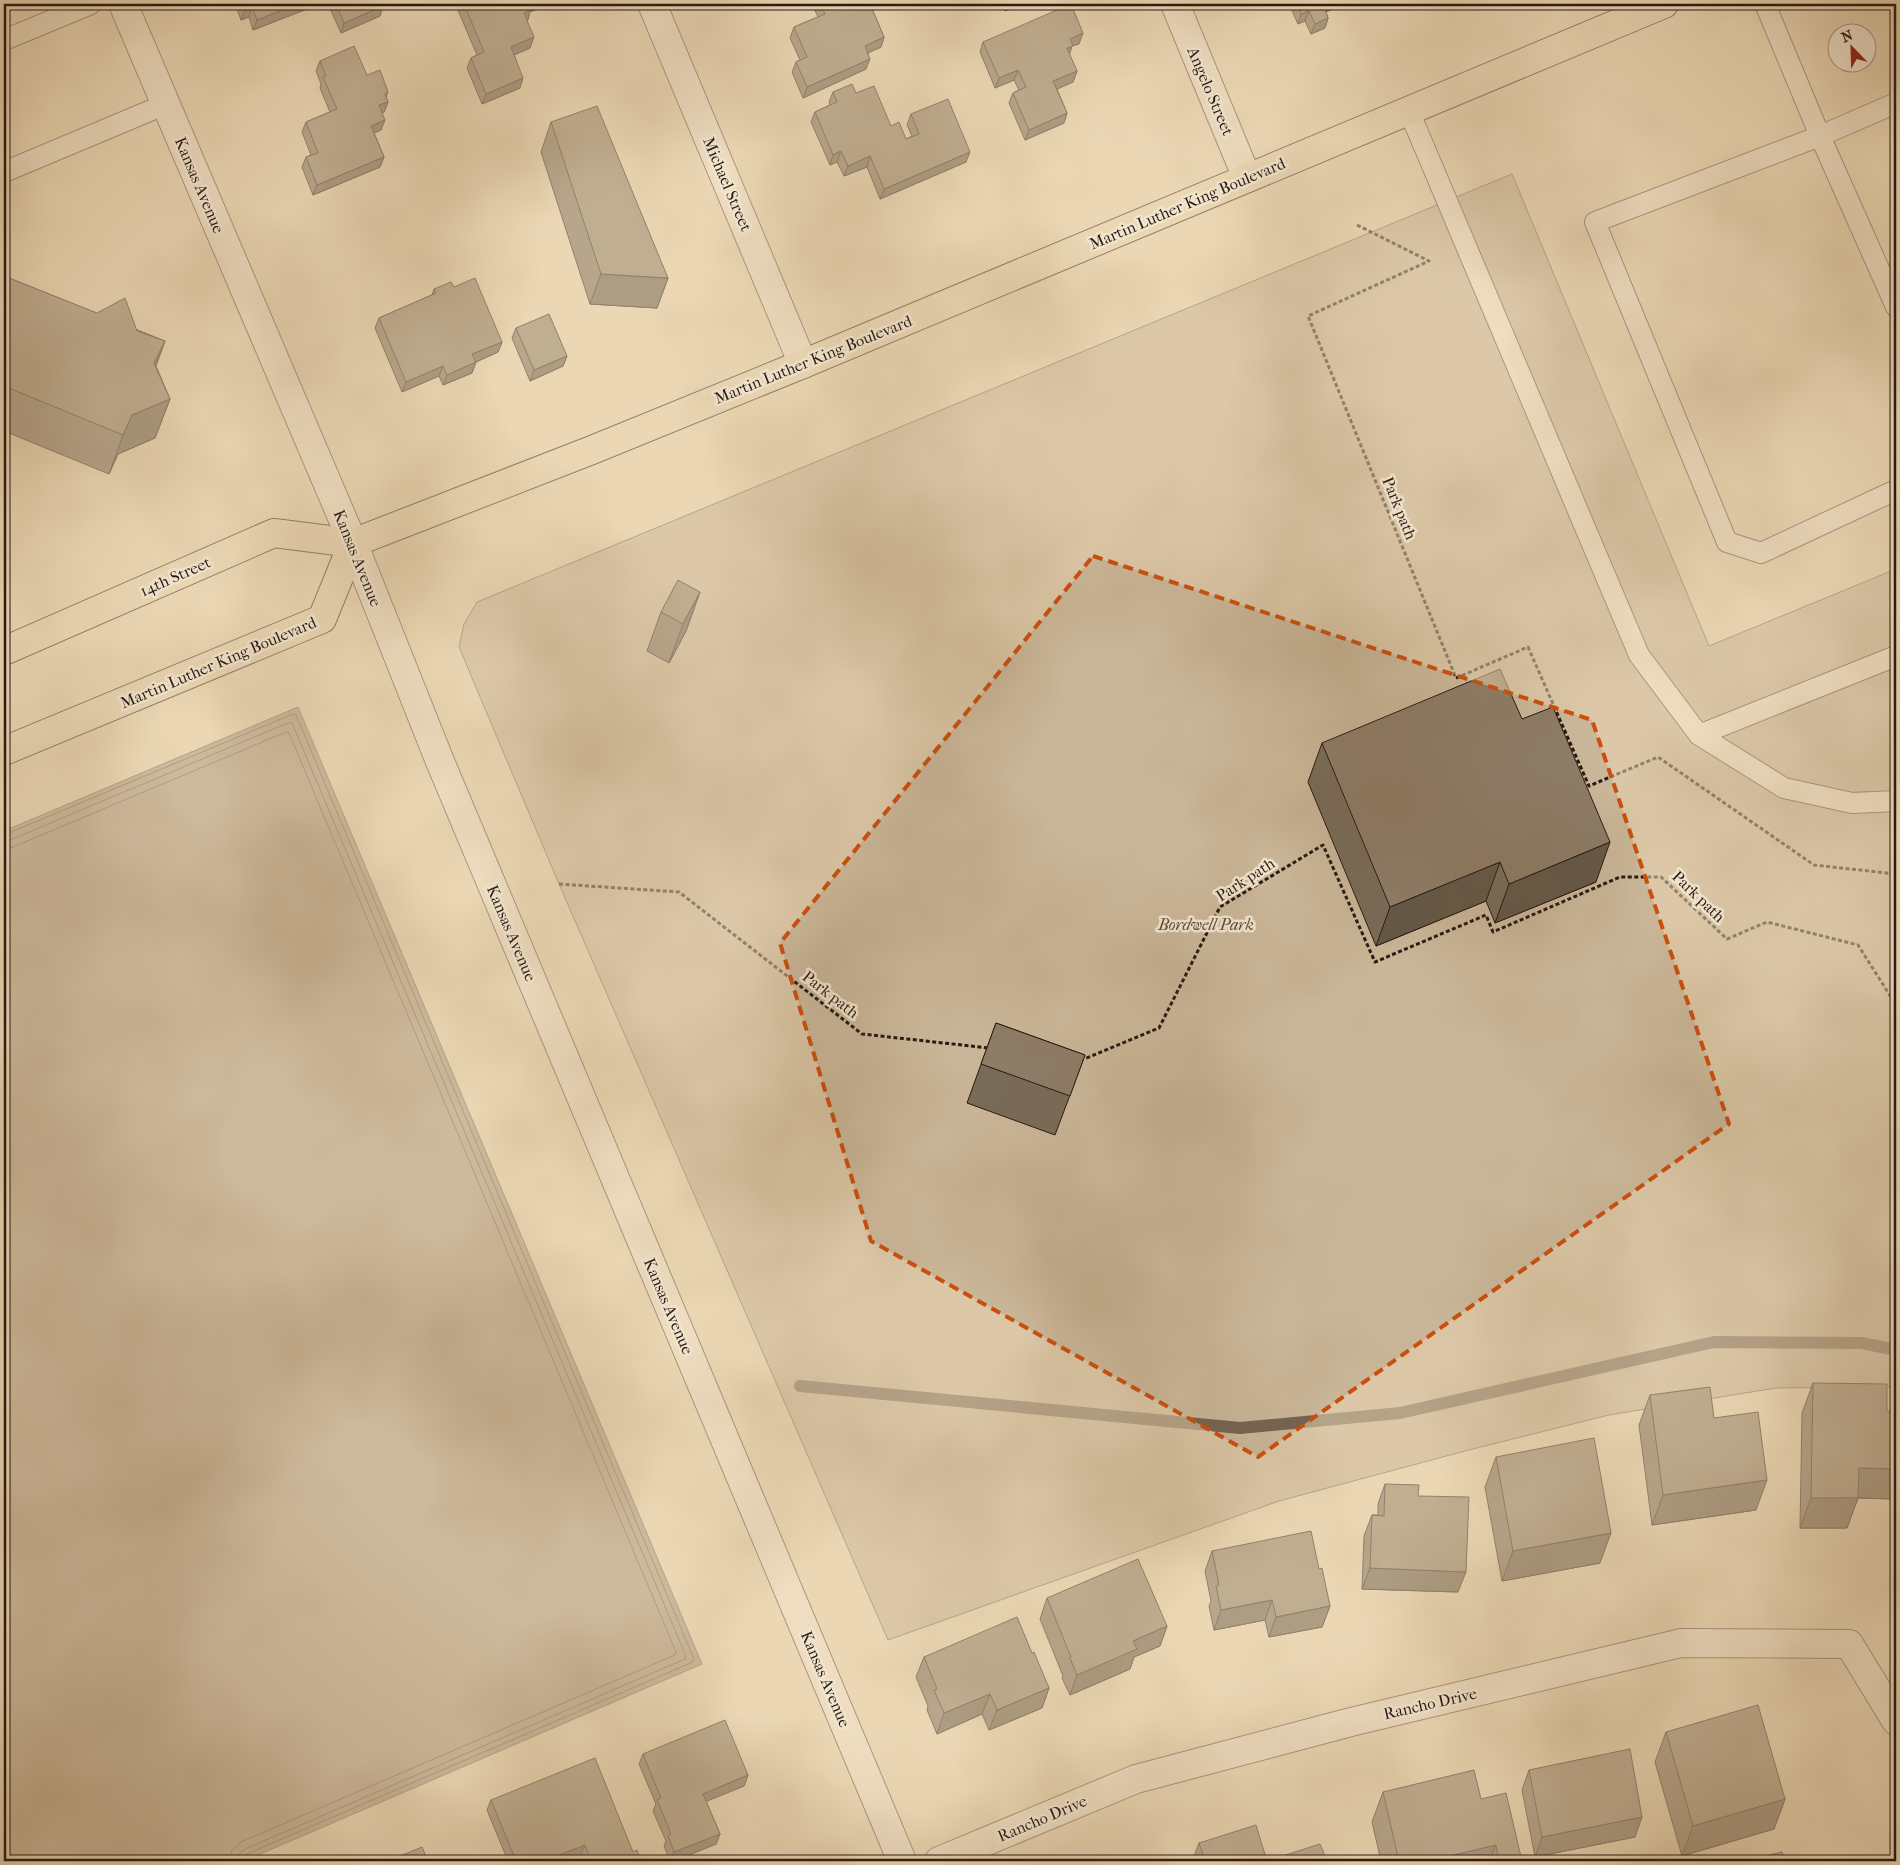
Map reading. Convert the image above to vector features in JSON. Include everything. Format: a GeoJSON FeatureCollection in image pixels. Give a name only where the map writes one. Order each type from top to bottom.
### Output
{"type":"FeatureCollection","features":[{"type":"Feature","properties":{"kind":"main road","name":"Martin Luther King Boulevard"},"geometry":{"type":"LineString","coordinates":[[4,751],[322,619],[353,543],[592,450],[803,364],[1664,4]]}},
{"type":"Feature","properties":{"kind":"main road","name":"14th Street"},"geometry":{"type":"LineString","coordinates":[[4,651],[274,533],[353,543]]}},
{"type":"Feature","properties":{"kind":"street","name":"Kansas Avenue"},"geometry":{"type":"LineString","coordinates":[[122,4],[353,543],[439,759],[902,1861]]}},
{"type":"Feature","properties":{"kind":"street","name":"Michael Street"},"geometry":{"type":"LineString","coordinates":[[652,4],[803,364]]}},
{"type":"Feature","properties":{"kind":"street","name":"Angelo Street"},"geometry":{"type":"LineString","coordinates":[[1175,4],[1247,178]]}},
{"type":"Feature","properties":{"kind":"street","name":"Rancho Drive"},"geometry":{"type":"LineString","coordinates":[[939,1861],[1136,1779],[1351,1722],[1681,1643],[1850,1644],[1896,1721]]}},
{"type":"Feature","properties":{"kind":"lane"},"geometry":{"type":"LineString","coordinates":[[4,40],[91,4]]}},
{"type":"Feature","properties":{"kind":"lane"},"geometry":{"type":"LineString","coordinates":[[1766,4],[1820,136],[1896,307]]}},
{"type":"Feature","properties":{"kind":"lane"},"geometry":{"type":"LineString","coordinates":[[1896,103],[1820,136],[1595,222],[1727,542],[1761,553],[1896,490]]}},
{"type":"Feature","properties":{"kind":"lane"},"geometry":{"type":"LineString","coordinates":[[4,172],[166,104]]}},
{"type":"Feature","properties":{"kind":"lane"},"geometry":{"type":"LineString","coordinates":[[1409,110],[1639,655],[1699,735],[1784,788],[1852,803],[1896,801]]}},
{"type":"Feature","properties":{"kind":"lane"},"geometry":{"type":"LineString","coordinates":[[1699,735],[1896,656]]}},
{"type":"Feature","properties":{"kind":"path","name":"Park path"},"geometry":{"type":"LineString","coordinates":[[1357,225],[1429,261],[1308,316],[1456,678],[1528,647],[1588,786],[1658,757],[1814,865],[1896,874]]}},
{"type":"Feature","properties":{"kind":"path","name":"Park path"},"geometry":{"type":"LineString","coordinates":[[1075,1058],[1084,1059],[1159,1028],[1220,907],[1323,845],[1376,962],[1486,915],[1493,932],[1620,877],[1662,877],[1727,939],[1767,922],[1858,946],[1896,1005]]}},
{"type":"Feature","properties":{"kind":"path","name":"Park path"},"geometry":{"type":"LineString","coordinates":[[559,884],[679,892],[862,1034],[998,1049]]}},
{"type":"Feature","properties":{"kind":"highlighted area"},"geometry":{"type":"Polygon","coordinates":[[[1093,556],[1592,720],[1729,1124],[1258,1457],[871,1241],[780,943],[1093,556]]]}},
{"type":"Feature","properties":{"kind":"green space","name":"Bordwell Park"},"geometry":{"type":"Polygon","coordinates":[[[1512,174],[1709,646],[1896,569],[1896,1390],[1888,1387],[1776,1388],[1609,1415],[1279,1501],[888,1640],[559,884],[459,647],[464,624],[477,602],[1512,174]]]}},
{"type":"Feature","properties":{"kind":"water"},"geometry":{"type":"Polygon","coordinates":[[[298,707],[702,1664],[244,1861],[4,1861],[4,831],[298,707]]]}},
{"type":"Feature","properties":{"kind":"building"},"geometry":{"type":"Polygon","coordinates":[[[243,4],[297,4],[257,20],[252,7],[245,10],[243,4]]]}},
{"type":"Feature","properties":{"kind":"building"},"geometry":{"type":"Polygon","coordinates":[[[336,4],[382,4],[383,6],[344,23],[336,4]]]}},
{"type":"Feature","properties":{"kind":"building"},"geometry":{"type":"Polygon","coordinates":[[[464,4],[529,4],[531,10],[524,13],[534,37],[511,47],[523,78],[486,94],[471,58],[484,52],[464,4]]]}},
{"type":"Feature","properties":{"kind":"building"},"geometry":{"type":"Polygon","coordinates":[[[820,4],[870,4],[884,37],[865,46],[870,59],[807,87],[796,62],[807,57],[794,27],[825,14],[820,4]]]}},
{"type":"Feature","properties":{"kind":"building"},"geometry":{"type":"Polygon","coordinates":[[[1071,4],[1083,33],[1070,39],[1073,46],[1067,48],[1077,71],[1053,81],[1067,113],[1029,130],[1013,93],[1026,87],[1018,70],[999,78],[983,42],[1071,4]]]}},
{"type":"Feature","properties":{"kind":"building"},"geometry":{"type":"Polygon","coordinates":[[[1297,4],[1323,4],[1328,18],[1315,24],[1309,11],[1301,14],[1297,4]]]}},
{"type":"Feature","properties":{"kind":"building"},"geometry":{"type":"Polygon","coordinates":[[[354,46],[367,75],[380,70],[388,92],[385,94],[388,102],[379,105],[385,120],[371,126],[384,157],[317,185],[306,157],[318,153],[306,122],[337,109],[323,77],[326,76],[320,61],[354,46]]]}},
{"type":"Feature","properties":{"kind":"building"},"geometry":{"type":"Polygon","coordinates":[[[852,84],[856,93],[874,86],[891,126],[899,122],[906,139],[919,134],[911,114],[948,99],[970,152],[884,189],[870,156],[848,166],[841,151],[833,155],[815,112],[837,102],[833,92],[852,84]]]}},
{"type":"Feature","properties":{"kind":"building"},"geometry":{"type":"Polygon","coordinates":[[[597,106],[668,278],[601,274],[551,122],[597,106]]]}},
{"type":"Feature","properties":{"kind":"building"},"geometry":{"type":"Polygon","coordinates":[[[4,276],[97,313],[125,298],[137,331],[165,341],[154,363],[170,399],[132,415],[123,435],[4,386],[4,276]]]}},
{"type":"Feature","properties":{"kind":"building"},"geometry":{"type":"Polygon","coordinates":[[[475,278],[502,342],[472,354],[476,362],[447,375],[443,366],[406,382],[379,318],[436,293],[434,289],[451,282],[454,287],[475,278]]]}},
{"type":"Feature","properties":{"kind":"building"},"geometry":{"type":"Polygon","coordinates":[[[549,314],[567,356],[534,370],[516,328],[549,314]]]}},
{"type":"Feature","properties":{"kind":"building"},"geometry":{"type":"Polygon","coordinates":[[[678,580],[700,592],[683,624],[661,612],[678,580]]]}},
{"type":"Feature","properties":{"kind":"building"},"geometry":{"type":"Polygon","coordinates":[[[1500,669],[1522,719],[1553,707],[1610,842],[1509,884],[1500,862],[1390,907],[1322,743],[1500,669]]]}},
{"type":"Feature","properties":{"kind":"building"},"geometry":{"type":"Polygon","coordinates":[[[996,1023],[1085,1055],[1070,1096],[981,1064],[996,1023]]]}},
{"type":"Feature","properties":{"kind":"building"},"geometry":{"type":"Polygon","coordinates":[[[1813,1383],[1887,1384],[1887,1411],[1896,1412],[1896,1469],[1859,1468],[1858,1498],[1811,1498],[1813,1383]]]}},
{"type":"Feature","properties":{"kind":"building"},"geometry":{"type":"Polygon","coordinates":[[[1710,1387],[1714,1418],[1758,1412],[1767,1480],[1663,1495],[1650,1395],[1710,1387]]]}},
{"type":"Feature","properties":{"kind":"building"},"geometry":{"type":"Polygon","coordinates":[[[1594,1438],[1611,1533],[1513,1551],[1496,1457],[1594,1438]]]}},
{"type":"Feature","properties":{"kind":"building"},"geometry":{"type":"Polygon","coordinates":[[[1385,1484],[1419,1485],[1418,1496],[1469,1497],[1466,1572],[1370,1568],[1372,1515],[1384,1516],[1385,1484]]]}},
{"type":"Feature","properties":{"kind":"building"},"geometry":{"type":"Polygon","coordinates":[[[1311,1531],[1319,1569],[1322,1568],[1330,1606],[1276,1617],[1272,1600],[1221,1610],[1216,1586],[1219,1585],[1212,1551],[1311,1531]]]}},
{"type":"Feature","properties":{"kind":"building"},"geometry":{"type":"Polygon","coordinates":[[[1138,1559],[1167,1626],[1133,1641],[1137,1649],[1077,1675],[1047,1598],[1138,1559]]]}},
{"type":"Feature","properties":{"kind":"building"},"geometry":{"type":"Polygon","coordinates":[[[1017,1617],[1049,1688],[997,1710],[990,1694],[944,1713],[934,1690],[937,1689],[924,1657],[1017,1617]]]}},
{"type":"Feature","properties":{"kind":"building"},"geometry":{"type":"Polygon","coordinates":[[[1758,1705],[1785,1799],[1693,1826],[1666,1732],[1758,1705]]]}},
{"type":"Feature","properties":{"kind":"building"},"geometry":{"type":"Polygon","coordinates":[[[725,1720],[748,1775],[703,1794],[720,1834],[674,1852],[668,1836],[671,1834],[657,1800],[661,1798],[643,1754],[725,1720]]]}},
{"type":"Feature","properties":{"kind":"building"},"geometry":{"type":"Polygon","coordinates":[[[1630,1749],[1642,1817],[1542,1837],[1529,1770],[1630,1749]]]}},
{"type":"Feature","properties":{"kind":"building"},"geometry":{"type":"Polygon","coordinates":[[[595,1758],[633,1852],[637,1850],[641,1861],[591,1861],[585,1845],[544,1861],[516,1861],[491,1800],[595,1758]]]}},
{"type":"Feature","properties":{"kind":"building"},"geometry":{"type":"Polygon","coordinates":[[[1474,1770],[1481,1799],[1506,1793],[1522,1861],[1499,1861],[1496,1845],[1428,1861],[1399,1861],[1383,1792],[1474,1770]]]}},
{"type":"Feature","properties":{"kind":"building"},"geometry":{"type":"Polygon","coordinates":[[[1256,1825],[1267,1861],[1205,1861],[1199,1843],[1256,1825]]]}},
{"type":"Feature","properties":{"kind":"building"},"geometry":{"type":"Polygon","coordinates":[[[1320,1844],[1327,1861],[1267,1861],[1320,1844]]]}},
{"type":"Feature","properties":{"kind":"building"},"geometry":{"type":"Polygon","coordinates":[[[422,1847],[428,1861],[388,1861],[422,1847]]]}},
{"type":"Feature","properties":{"kind":"building"},"geometry":{"type":"Polygon","coordinates":[[[1782,1852],[1785,1861],[1766,1861],[1765,1856],[1782,1852]]]}},
{"type":"Feature","properties":{"kind":"building"},"geometry":{"type":"Polygon","coordinates":[[[1862,1857],[1864,1861],[1852,1861],[1862,1857]]]}},
{"type":"Feature","properties":{"kind":"waterway"},"geometry":{"type":"LineString","coordinates":[[800,1386],[1240,1428],[1400,1413],[1714,1342],[1862,1343],[1896,1350]]}}]}
